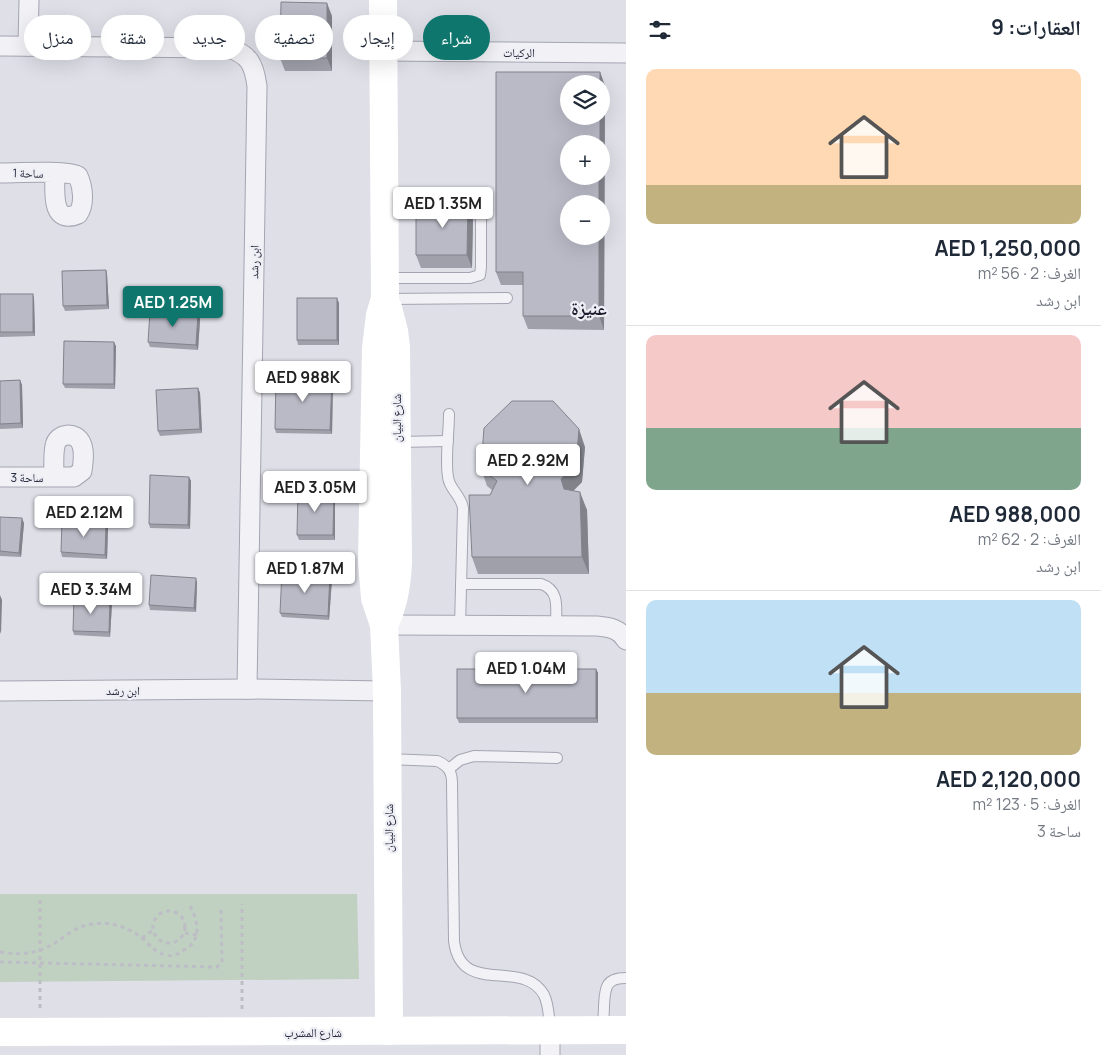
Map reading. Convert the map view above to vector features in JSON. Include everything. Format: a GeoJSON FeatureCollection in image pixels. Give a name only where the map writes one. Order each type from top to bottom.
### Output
{"type":"FeatureCollection","features":[{"type":"Feature","properties":{"kind":"street"},"geometry":{"type":"LineString","coordinates":[[29,0],[29,15]]}},
{"type":"Feature","properties":{"kind":"street","name":"شارع البيان"},"geometry":{"type":"LineString","coordinates":[[383,0],[383,15]]}},
{"type":"Feature","properties":{"kind":"street","name":"ابن رشد"},"geometry":{"type":"LineString","coordinates":[[0,46],[24,46]]}},
{"type":"Feature","properties":{"kind":"street","name":"ابن رشد"},"geometry":{"type":"LineString","coordinates":[[91,47],[228,48],[239,51],[248,59],[255,70],[257,96],[246,689]]}},
{"type":"Feature","properties":{"kind":"street","name":"الركيات"},"geometry":{"type":"LineString","coordinates":[[413,51],[626,53]]}},
{"type":"Feature","properties":{"kind":"street","name":"شارع البيان"},"geometry":{"type":"LineString","coordinates":[[383,60],[385,289],[396,347],[397,442],[397,579],[391,611],[384,625]]}},
{"type":"Feature","properties":{"kind":"street","name":"ساحة 1"},"geometry":{"type":"LineString","coordinates":[[0,173],[55,173]]}},
{"type":"Feature","properties":{"kind":"street","name":"شارع البيان"},"geometry":{"type":"LineString","coordinates":[[385,289],[376,348],[372,562],[375,598],[384,625],[387,690],[389,1032]]}},
{"type":"Feature","properties":{"kind":"street","name":"ساحة 3"},"geometry":{"type":"LineString","coordinates":[[0,477],[54,477]]}},
{"type":"Feature","properties":{"kind":"street"},"geometry":{"type":"LineString","coordinates":[[384,625],[596,626],[613,628],[623,635],[626,640]]}},
{"type":"Feature","properties":{"kind":"street","name":"ابن رشد"},"geometry":{"type":"LineString","coordinates":[[0,691],[387,690]]}},
{"type":"Feature","properties":{"kind":"street","name":"شارع المشرب"},"geometry":{"type":"LineString","coordinates":[[0,1032],[389,1032],[550,1043],[614,1030]]}},
{"type":"Feature","properties":{"kind":"lane"},"geometry":{"type":"LineString","coordinates":[[385,289],[470,278],[480,275],[481,218],[474,202]]}},
{"type":"Feature","properties":{"kind":"lane"},"geometry":{"type":"LineString","coordinates":[[385,289],[506,298]]}},
{"type":"Feature","properties":{"kind":"lane"},"geometry":{"type":"LineString","coordinates":[[449,414],[448,476],[452,489],[462,501],[463,508],[460,626]]}},
{"type":"Feature","properties":{"kind":"lane"},"geometry":{"type":"LineString","coordinates":[[397,442],[448,441]]}},
{"type":"Feature","properties":{"kind":"lane"},"geometry":{"type":"LineString","coordinates":[[461,584],[542,584],[554,592],[556,597],[556,625]]}},
{"type":"Feature","properties":{"kind":"lane"},"geometry":{"type":"LineString","coordinates":[[449,769],[460,760],[474,756],[557,758]]}},
{"type":"Feature","properties":{"kind":"lane"},"geometry":{"type":"LineString","coordinates":[[388,759],[437,761],[449,769],[452,775],[454,941],[458,958],[464,965],[479,974],[518,978],[528,980],[535,985],[544,995],[548,1005],[550,1043]]}},
{"type":"Feature","properties":{"kind":"lane"},"geometry":{"type":"LineString","coordinates":[[614,1030],[605,988],[610,982],[618,978],[626,978]]}},
{"type":"Feature","properties":{"kind":"path"},"geometry":{"type":"LineString","coordinates":[[40,900],[40,1032]]}},
{"type":"Feature","properties":{"kind":"path"},"geometry":{"type":"LineString","coordinates":[[0,952],[22,954],[40,952],[73,931],[88,925],[112,924],[130,930],[142,938],[153,950],[172,956],[190,947],[196,940],[197,922],[189,904]]}},
{"type":"Feature","properties":{"kind":"path"},"geometry":{"type":"LineString","coordinates":[[241,1032],[243,976],[242,904]]}},
{"type":"Feature","properties":{"kind":"path"},"geometry":{"type":"LineString","coordinates":[[0,962],[217,967],[222,961],[221,909]]}},
{"type":"Feature","properties":{"kind":"path"},"geometry":{"type":"LineString","coordinates":[[168,910],[179,913],[183,917],[186,927],[185,933],[178,940],[168,943],[159,939],[153,930],[153,925],[158,915],[168,910]]}},
{"type":"Feature","properties":{"kind":"path"},"geometry":{"type":"LineString","coordinates":[[142,938],[153,930]]}},
{"type":"Feature","properties":{"kind":"path"},"geometry":{"type":"LineString","coordinates":[[185,933],[197,935]]}},
{"type":"Feature","properties":{"kind":"green space"},"geometry":{"type":"Polygon","coordinates":[[[0,894],[357,894],[359,979],[0,982],[0,894]]]}},
{"type":"Feature","properties":{"kind":"building"},"geometry":{"type":"Polygon","coordinates":[[[281,2],[327,3],[327,15],[281,15],[281,2]]]}},
{"type":"Feature","properties":{"kind":"building"},"geometry":{"type":"Polygon","coordinates":[[[496,72],[600,72],[600,75],[560,75],[560,125],[600,125],[600,135],[560,135],[560,185],[599,185],[599,195],[560,195],[560,245],[599,245],[599,316],[523,316],[523,272],[496,272],[496,72]]]}},
{"type":"Feature","properties":{"kind":"building"},"geometry":{"type":"Polygon","coordinates":[[[433,202],[468,202],[467,255],[416,255],[416,216],[433,202]]]}},
{"type":"Feature","properties":{"kind":"building"},"geometry":{"type":"Polygon","coordinates":[[[106,270],[107,305],[63,306],[62,271],[106,270]]]}},
{"type":"Feature","properties":{"kind":"building"},"geometry":{"type":"Polygon","coordinates":[[[0,294],[33,294],[33,332],[0,332],[0,294]]]}},
{"type":"Feature","properties":{"kind":"building"},"geometry":{"type":"Polygon","coordinates":[[[297,298],[337,298],[337,340],[297,340],[297,298]]]}},
{"type":"Feature","properties":{"kind":"building"},"geometry":{"type":"Polygon","coordinates":[[[150,312],[198,314],[196,345],[148,342],[150,312]]]}},
{"type":"Feature","properties":{"kind":"building"},"geometry":{"type":"Polygon","coordinates":[[[64,341],[114,342],[114,384],[63,384],[64,341]]]}},
{"type":"Feature","properties":{"kind":"building"},"geometry":{"type":"Polygon","coordinates":[[[276,377],[332,378],[330,430],[275,429],[276,377]]]}},
{"type":"Feature","properties":{"kind":"building"},"geometry":{"type":"Polygon","coordinates":[[[20,380],[21,423],[0,424],[0,381],[20,380]]]}},
{"type":"Feature","properties":{"kind":"building"},"geometry":{"type":"Polygon","coordinates":[[[198,388],[200,429],[158,431],[156,390],[198,388]]]}},
{"type":"Feature","properties":{"kind":"building"},"geometry":{"type":"Polygon","coordinates":[[[512,401],[553,401],[579,429],[576,464],[561,479],[564,489],[580,492],[582,557],[472,557],[469,495],[490,495],[497,481],[481,468],[484,428],[512,401]]]}},
{"type":"Feature","properties":{"kind":"building"},"geometry":{"type":"Polygon","coordinates":[[[150,475],[189,477],[188,525],[149,524],[150,475]]]}},
{"type":"Feature","properties":{"kind":"building"},"geometry":{"type":"Polygon","coordinates":[[[298,491],[334,492],[333,535],[297,535],[298,491]]]}},
{"type":"Feature","properties":{"kind":"building"},"geometry":{"type":"Polygon","coordinates":[[[0,517],[22,518],[19,553],[0,551],[0,517]]]}},
{"type":"Feature","properties":{"kind":"building"},"geometry":{"type":"Polygon","coordinates":[[[62,521],[106,523],[105,555],[61,552],[62,521]]]}},
{"type":"Feature","properties":{"kind":"building"},"geometry":{"type":"Polygon","coordinates":[[[282,571],[330,574],[328,616],[280,613],[282,571]]]}},
{"type":"Feature","properties":{"kind":"building"},"geometry":{"type":"Polygon","coordinates":[[[151,575],[196,578],[194,608],[149,605],[151,575]]]}},
{"type":"Feature","properties":{"kind":"building"},"geometry":{"type":"Polygon","coordinates":[[[74,597],[110,599],[109,632],[73,631],[74,597]]]}},
{"type":"Feature","properties":{"kind":"building"},"geometry":{"type":"Polygon","coordinates":[[[457,669],[596,669],[596,718],[457,718],[457,669]]]}},
{"type":"Feature","properties":{"kind":"district","name":"عنيزة"},"geometry":{"type":"Point","coordinates":[589,308]}}]}
